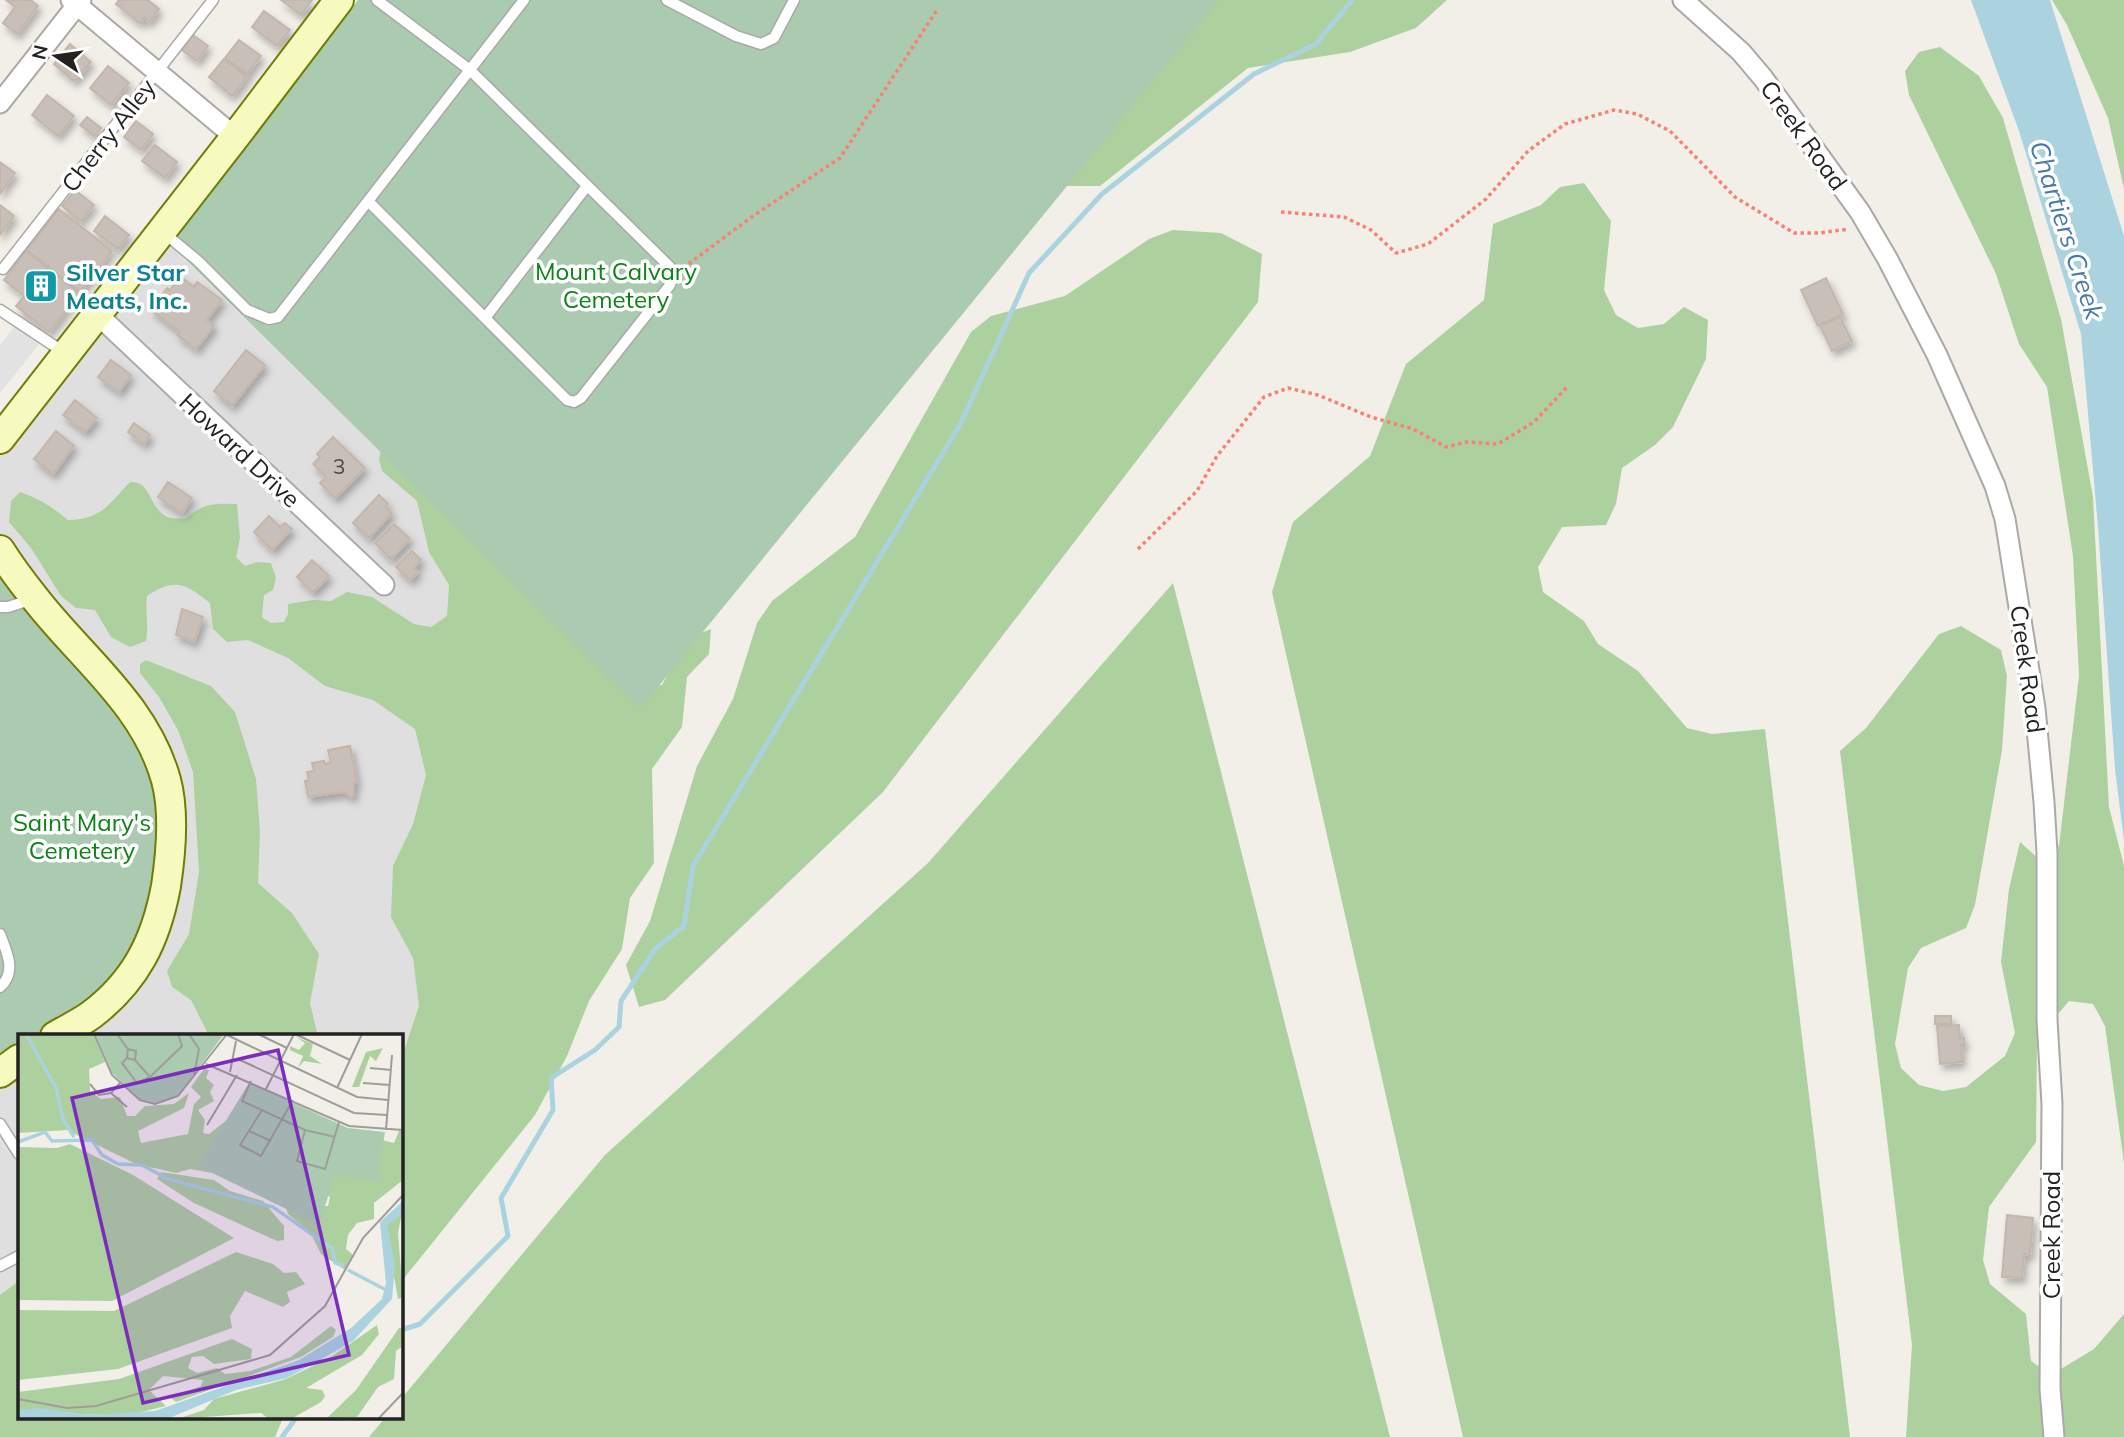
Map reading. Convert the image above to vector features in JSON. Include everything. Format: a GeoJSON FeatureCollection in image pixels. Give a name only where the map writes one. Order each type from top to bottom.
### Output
{"type":"FeatureCollection","features":[{"type":"Feature","properties":{"kind":"street"},"geometry":{"type":"LineString","coordinates":[[0,439],[338,0]]}},
{"type":"Feature","properties":{"kind":"street","name":"Creek Road"},"geometry":{"type":"LineString","coordinates":[[1684,0],[1741,52],[1763,79],[1813,145],[1868,227],[1937,355],[1995,486],[2005,519],[2033,695],[2047,853],[2047,1020],[2052,1104],[2050,1389],[2054,1437]]}},
{"type":"Feature","properties":{"kind":"street"},"geometry":{"type":"LineString","coordinates":[[0,103],[76,2],[235,137]]}},
{"type":"Feature","properties":{"kind":"street","name":"Howard Drive"},"geometry":{"type":"LineString","coordinates":[[97,314],[384,585]]}},
{"type":"Feature","properties":{"kind":"street"},"geometry":{"type":"LineString","coordinates":[[0,550],[34,598],[119,692],[148,736],[167,781],[171,819],[170,861],[151,942],[117,993],[89,1016],[58,1034]]}},
{"type":"Feature","properties":{"kind":"street"},"geometry":{"type":"LineString","coordinates":[[0,1073],[18,1060]]}},
{"type":"Feature","properties":{"kind":"lane","name":"Cherry Alley"},"geometry":{"type":"LineString","coordinates":[[3,269],[213,0]]}},
{"type":"Feature","properties":{"kind":"lane"},"geometry":{"type":"LineString","coordinates":[[368,201],[567,400],[575,401],[581,398],[670,285],[673,275],[671,268],[470,70],[377,0]]}},
{"type":"Feature","properties":{"kind":"lane"},"geometry":{"type":"LineString","coordinates":[[162,231],[198,261],[247,310],[269,319],[278,317],[524,0]]}},
{"type":"Feature","properties":{"kind":"lane"},"geometry":{"type":"LineString","coordinates":[[667,0],[736,36],[761,44],[774,38],[794,0]]}},
{"type":"Feature","properties":{"kind":"lane"},"geometry":{"type":"LineString","coordinates":[[485,318],[587,186]]}},
{"type":"Feature","properties":{"kind":"lane"},"geometry":{"type":"LineString","coordinates":[[0,310],[66,353]]}},
{"type":"Feature","properties":{"kind":"lane"},"geometry":{"type":"LineString","coordinates":[[0,607],[34,598]]}},
{"type":"Feature","properties":{"kind":"lane"},"geometry":{"type":"LineString","coordinates":[[0,934],[10,966],[8,979],[0,987]]}},
{"type":"Feature","properties":{"kind":"lane"},"geometry":{"type":"LineString","coordinates":[[0,1124],[18,1152]]}},
{"type":"Feature","properties":{"kind":"lane"},"geometry":{"type":"LineString","coordinates":[[0,1266],[18,1257]]}},
{"type":"Feature","properties":{"kind":"path"},"geometry":{"type":"LineString","coordinates":[[673,275],[753,216],[840,158],[937,10]]}},
{"type":"Feature","properties":{"kind":"path"},"geometry":{"type":"LineString","coordinates":[[1281,212],[1344,217],[1371,230],[1395,253],[1428,244],[1486,199],[1537,144],[1565,124],[1614,110],[1637,114],[1670,131],[1735,197],[1794,233],[1868,227]]}},
{"type":"Feature","properties":{"kind":"path"},"geometry":{"type":"LineString","coordinates":[[1138,549],[1197,491],[1217,456],[1264,397],[1288,388],[1318,395],[1371,417],[1413,429],[1446,447],[1466,442],[1497,444],[1534,422],[1568,386]]}},
{"type":"Feature","properties":{"kind":"shaded area"},"geometry":{"type":"Polygon","coordinates":[[[159,234],[640,709],[402,1065],[402,1034],[55,1034],[0,550],[0,439],[159,234]]]}},
{"type":"Feature","properties":{"kind":"shaded area"},"geometry":{"type":"Polygon","coordinates":[[[25,313],[49,332],[0,393],[0,345],[25,313]]]}},
{"type":"Feature","properties":{"kind":"shaded area"},"geometry":{"type":"Polygon","coordinates":[[[18,1060],[18,1319],[0,1321],[0,1073],[18,1060]]]}},
{"type":"Feature","properties":{"kind":"green space","name":"Mount Calvary Cemetery"},"geometry":{"type":"Polygon","coordinates":[[[358,0],[1219,0],[640,709],[169,243],[358,0]]]}},
{"type":"Feature","properties":{"kind":"green space"},"geometry":{"type":"Polygon","coordinates":[[[1087,0],[1447,0],[1416,28],[1350,52],[1248,68],[1100,186],[1047,186],[1087,0]]]}},
{"type":"Feature","properties":{"kind":"green space"},"geometry":{"type":"Polygon","coordinates":[[[2052,0],[2124,0],[2124,189],[2108,118],[2067,25],[2052,0]]]}},
{"type":"Feature","properties":{"kind":"green space"},"geometry":{"type":"Polygon","coordinates":[[[1940,47],[1979,76],[2003,118],[2061,319],[2093,497],[2109,807],[2124,866],[2124,1163],[2105,1026],[2093,1004],[2069,1001],[2037,1039],[2036,1142],[1989,1207],[1983,1260],[1990,1284],[2026,1314],[2031,1361],[2051,1375],[2094,1349],[2124,1314],[2124,1437],[1906,1437],[1912,1345],[1840,751],[1866,728],[1939,634],[1961,626],[2001,650],[2007,676],[2002,750],[1975,905],[1966,928],[1921,948],[1908,968],[1895,1044],[1901,1068],[1919,1085],[1943,1091],[1966,1087],[2005,1056],[2015,1033],[2001,962],[2009,889],[2020,842],[2038,858],[2059,846],[2079,676],[2073,556],[2047,387],[2019,344],[1996,274],[1909,95],[1905,71],[1919,52],[1940,47]]]}},
{"type":"Feature","properties":{"kind":"green space"},"geometry":{"type":"Polygon","coordinates":[[[1584,183],[1611,221],[1604,290],[1616,315],[1638,328],[1664,324],[1684,307],[1708,320],[1706,359],[1673,427],[1655,445],[1622,468],[1616,504],[1606,525],[1562,527],[1538,567],[1543,592],[1584,621],[1598,644],[1638,671],[1687,728],[1712,734],[1765,729],[1850,1437],[1463,1437],[1272,592],[1293,522],[1370,456],[1406,364],[1484,300],[1493,224],[1541,205],[1560,187],[1584,183]]]}},
{"type":"Feature","properties":{"kind":"green space"},"geometry":{"type":"Polygon","coordinates":[[[1173,230],[1221,233],[1262,254],[1258,302],[883,792],[665,1000],[639,1007],[626,965],[650,921],[697,766],[733,699],[757,623],[772,601],[855,537],[971,332],[991,316],[1065,296],[1149,239],[1173,230]]]}},
{"type":"Feature","properties":{"kind":"green space"},"geometry":{"type":"Polygon","coordinates":[[[381,449],[640,686],[662,685],[686,639],[711,629],[709,654],[687,677],[682,727],[652,769],[654,863],[630,898],[622,949],[589,1001],[567,1056],[535,1115],[402,1281],[402,1054],[419,1006],[413,958],[391,917],[393,866],[413,824],[426,775],[415,729],[373,700],[325,686],[288,658],[248,640],[227,642],[213,629],[210,603],[187,587],[165,586],[147,596],[146,641],[130,647],[111,637],[95,610],[76,608],[61,596],[31,548],[9,522],[11,501],[20,492],[45,503],[68,520],[80,519],[104,509],[130,482],[142,485],[161,513],[169,518],[185,519],[209,505],[237,504],[240,538],[236,557],[245,566],[257,562],[271,563],[276,578],[273,590],[264,595],[262,617],[271,623],[284,622],[288,614],[288,604],[313,600],[331,601],[347,592],[372,597],[414,624],[431,627],[447,616],[449,585],[429,552],[417,501],[382,471],[379,459],[381,449]]]}},
{"type":"Feature","properties":{"kind":"green space","name":"Saint Mary's Cemetery"},"geometry":{"type":"Polygon","coordinates":[[[0,571],[117,695],[161,783],[160,894],[112,990],[48,1034],[18,1034],[18,1054],[0,1065],[0,571]]]}},
{"type":"Feature","properties":{"kind":"green space"},"geometry":{"type":"Polygon","coordinates":[[[1173,583],[1390,1437],[369,1437],[383,1420],[402,1420],[402,1398],[605,1155],[928,863],[1173,583]]]}},
{"type":"Feature","properties":{"kind":"green space"},"geometry":{"type":"Polygon","coordinates":[[[146,660],[211,686],[235,712],[256,779],[260,832],[258,883],[292,913],[319,954],[310,1003],[318,1034],[208,1034],[191,1000],[172,987],[167,971],[189,934],[199,872],[193,772],[178,730],[159,697],[140,673],[140,664],[146,660]]]}},
{"type":"Feature","properties":{"kind":"green space"},"geometry":{"type":"Polygon","coordinates":[[[18,1282],[18,1420],[282,1420],[275,1437],[0,1437],[0,1295],[18,1282]]]}},
{"type":"Feature","properties":{"kind":"water","name":"Chartiers Creek"},"geometry":{"type":"Polygon","coordinates":[[[1971,0],[2050,0],[2124,236],[2124,841],[2115,769],[2081,334],[2019,131],[1971,0]]]}},
{"type":"Feature","properties":{"kind":"building"},"geometry":{"type":"Polygon","coordinates":[[[6,0],[31,0],[38,6],[17,34],[3,23],[15,7],[6,0]]]}},
{"type":"Feature","properties":{"kind":"building"},"geometry":{"type":"Polygon","coordinates":[[[119,0],[148,0],[159,9],[149,22],[144,18],[140,23],[116,4],[119,0]]]}},
{"type":"Feature","properties":{"kind":"building"},"geometry":{"type":"Polygon","coordinates":[[[281,0],[312,0],[301,15],[281,0]]]}},
{"type":"Feature","properties":{"kind":"building"},"geometry":{"type":"Polygon","coordinates":[[[264,11],[290,30],[277,46],[252,27],[264,11]]]}},
{"type":"Feature","properties":{"kind":"building"},"geometry":{"type":"Polygon","coordinates":[[[193,35],[208,46],[197,61],[182,50],[193,35]]]}},
{"type":"Feature","properties":{"kind":"building"},"geometry":{"type":"Polygon","coordinates":[[[239,40],[261,56],[247,74],[225,58],[239,40]]]}},
{"type":"Feature","properties":{"kind":"building"},"geometry":{"type":"Polygon","coordinates":[[[70,44],[91,62],[74,81],[54,64],[70,44]]]}},
{"type":"Feature","properties":{"kind":"building"},"geometry":{"type":"Polygon","coordinates":[[[224,59],[247,77],[232,96],[209,77],[224,59]]]}},
{"type":"Feature","properties":{"kind":"building"},"geometry":{"type":"Polygon","coordinates":[[[108,66],[129,83],[111,105],[90,88],[108,66]]]}},
{"type":"Feature","properties":{"kind":"building"},"geometry":{"type":"Polygon","coordinates":[[[47,95],[74,116],[58,136],[32,115],[47,95]]]}},
{"type":"Feature","properties":{"kind":"building"},"geometry":{"type":"Polygon","coordinates":[[[87,117],[101,128],[94,136],[80,125],[87,117]]]}},
{"type":"Feature","properties":{"kind":"building"},"geometry":{"type":"Polygon","coordinates":[[[136,121],[153,134],[141,150],[124,137],[136,121]]]}},
{"type":"Feature","properties":{"kind":"building"},"geometry":{"type":"Polygon","coordinates":[[[155,145],[177,162],[165,178],[142,161],[155,145]]]}},
{"type":"Feature","properties":{"kind":"building"},"geometry":{"type":"Polygon","coordinates":[[[0,162],[15,173],[0,194],[0,162]]]}},
{"type":"Feature","properties":{"kind":"building"},"geometry":{"type":"Polygon","coordinates":[[[75,190],[94,205],[81,221],[62,206],[75,190]]]}},
{"type":"Feature","properties":{"kind":"building"},"geometry":{"type":"Polygon","coordinates":[[[0,205],[14,216],[0,235],[0,205]]]}},
{"type":"Feature","properties":{"kind":"building"},"geometry":{"type":"Polygon","coordinates":[[[59,209],[112,251],[80,292],[27,250],[59,209]]]}},
{"type":"Feature","properties":{"kind":"building"},"geometry":{"type":"Polygon","coordinates":[[[105,216],[129,235],[118,249],[94,231],[105,216]]]}},
{"type":"Feature","properties":{"kind":"building","name":"Silver Star Meats, Inc."},"geometry":{"type":"Polygon","coordinates":[[[26,251],[79,293],[49,332],[16,306],[24,296],[4,280],[26,251]]]}},
{"type":"Feature","properties":{"kind":"building"},"geometry":{"type":"Polygon","coordinates":[[[180,276],[194,287],[197,282],[222,300],[207,320],[214,326],[196,349],[177,335],[180,332],[151,310],[167,288],[170,290],[180,276]]]}},
{"type":"Feature","properties":{"kind":"building"},"geometry":{"type":"Polygon","coordinates":[[[1826,278],[1843,314],[1818,326],[1801,290],[1826,278]]]}},
{"type":"Feature","properties":{"kind":"building"},"geometry":{"type":"Polygon","coordinates":[[[1840,317],[1852,341],[1832,351],[1820,326],[1840,317]]]}},
{"type":"Feature","properties":{"kind":"building"},"geometry":{"type":"Polygon","coordinates":[[[246,350],[265,365],[232,406],[214,391],[246,350]]]}},
{"type":"Feature","properties":{"kind":"building"},"geometry":{"type":"Polygon","coordinates":[[[111,360],[131,375],[119,392],[98,377],[111,360]]]}},
{"type":"Feature","properties":{"kind":"building"},"geometry":{"type":"Polygon","coordinates":[[[75,400],[97,418],[85,432],[63,415],[75,400]]]}},
{"type":"Feature","properties":{"kind":"building"},"geometry":{"type":"Polygon","coordinates":[[[134,423],[150,435],[144,444],[128,432],[134,423]]]}},
{"type":"Feature","properties":{"kind":"building"},"geometry":{"type":"Polygon","coordinates":[[[56,431],[74,446],[53,474],[34,459],[56,431]]]}},
{"type":"Feature","properties":{"kind":"building"},"geometry":{"type":"Polygon","coordinates":[[[333,437],[365,468],[335,498],[320,483],[326,477],[313,464],[320,457],[317,454],[333,437]]]}},
{"type":"Feature","properties":{"kind":"building"},"geometry":{"type":"Polygon","coordinates":[[[168,482],[192,498],[182,513],[158,497],[168,482]]]}},
{"type":"Feature","properties":{"kind":"building"},"geometry":{"type":"Polygon","coordinates":[[[379,495],[388,504],[385,507],[392,513],[369,538],[353,523],[379,495]]]}},
{"type":"Feature","properties":{"kind":"building"},"geometry":{"type":"Polygon","coordinates":[[[269,516],[280,527],[285,523],[292,529],[272,550],[254,532],[269,516]]]}},
{"type":"Feature","properties":{"kind":"building"},"geometry":{"type":"Polygon","coordinates":[[[394,524],[410,539],[391,559],[375,543],[394,524]]]}},
{"type":"Feature","properties":{"kind":"building"},"geometry":{"type":"Polygon","coordinates":[[[412,551],[421,560],[414,568],[418,572],[410,580],[396,567],[412,551]]]}},
{"type":"Feature","properties":{"kind":"building"},"geometry":{"type":"Polygon","coordinates":[[[312,560],[329,576],[313,592],[297,577],[312,560]]]}},
{"type":"Feature","properties":{"kind":"building"},"geometry":{"type":"Polygon","coordinates":[[[182,609],[203,617],[194,642],[176,635],[182,609]]]}},
{"type":"Feature","properties":{"kind":"building"},"geometry":{"type":"Polygon","coordinates":[[[350,746],[357,783],[354,783],[354,795],[351,797],[344,792],[308,797],[305,781],[309,780],[307,772],[314,771],[312,763],[331,762],[328,750],[350,746]]]}},
{"type":"Feature","properties":{"kind":"building"},"geometry":{"type":"Polygon","coordinates":[[[1935,1016],[1951,1016],[1951,1024],[1935,1024],[1935,1016]]]}},
{"type":"Feature","properties":{"kind":"building"},"geometry":{"type":"Polygon","coordinates":[[[1959,1025],[1960,1038],[1964,1038],[1964,1045],[1961,1045],[1962,1062],[1940,1064],[1937,1026],[1959,1025]]]}},
{"type":"Feature","properties":{"kind":"building"},"geometry":{"type":"Polygon","coordinates":[[[2007,1215],[2033,1218],[2030,1255],[2024,1254],[2022,1278],[2002,1277],[2007,1215]]]}},
{"type":"Feature","properties":{"kind":"waterway"},"geometry":{"type":"LineString","coordinates":[[402,1330],[420,1324],[508,1236],[501,1198],[553,1110],[551,1078],[595,1050],[619,1027],[621,1001],[656,948],[684,926],[693,866],[961,423],[1029,273],[1102,194],[1254,74],[1316,44],[1352,0]]}},
{"type":"Feature","properties":{"kind":"waterway"},"geometry":{"type":"LineString","coordinates":[[282,1437],[295,1420]]}},
{"type":"Feature","properties":{"kind":"place","name":"Silver Star Meats, Inc."},"geometry":{"type":"Point","coordinates":[41,286]}}]}
